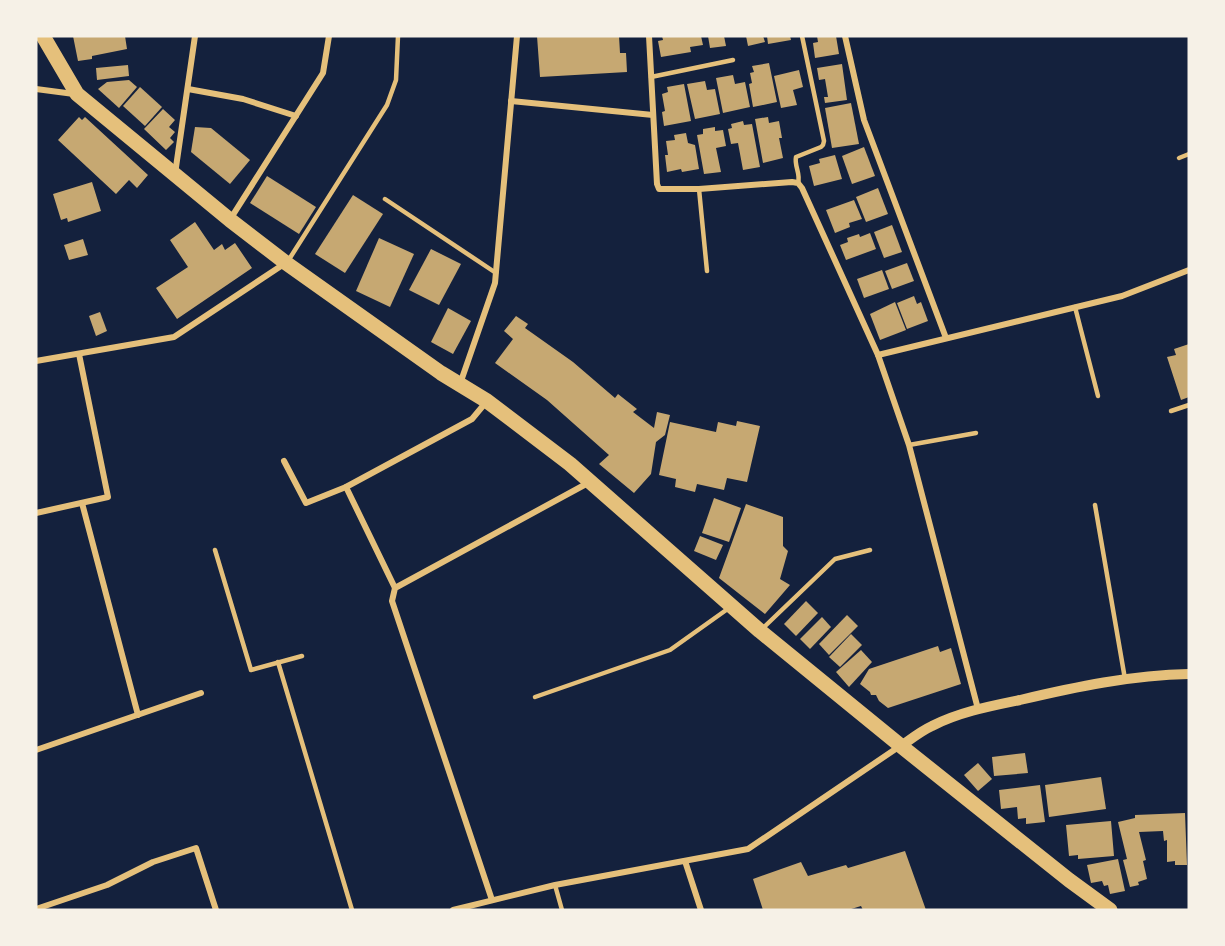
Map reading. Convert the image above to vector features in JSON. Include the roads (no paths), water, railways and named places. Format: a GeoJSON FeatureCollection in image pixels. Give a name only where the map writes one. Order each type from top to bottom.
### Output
{"type":"FeatureCollection","features":[{"type":"Feature","properties":{"kind":"main road"},"geometry":{"type":"LineString","coordinates":[[43,36],[77,94],[230,220],[286,263],[460,385],[487,401],[570,464],[760,630],[901,746],[1110,910]]}},
{"type":"Feature","properties":{"kind":"street"},"geometry":{"type":"LineString","coordinates":[[175,174],[195,36]]}},
{"type":"Feature","properties":{"kind":"street"},"geometry":{"type":"LineString","coordinates":[[230,220],[323,73],[329,36]]}},
{"type":"Feature","properties":{"kind":"street"},"geometry":{"type":"LineString","coordinates":[[460,385],[495,283],[517,36]]}},
{"type":"Feature","properties":{"kind":"street"},"geometry":{"type":"LineString","coordinates":[[649,36],[659,189],[699,189],[792,182],[798,183],[802,188],[878,355],[909,446],[978,709]]}},
{"type":"Feature","properties":{"kind":"street"},"geometry":{"type":"LineString","coordinates":[[845,36],[864,120],[946,338]]}},
{"type":"Feature","properties":{"kind":"street"},"geometry":{"type":"LineString","coordinates":[[36,89],[77,94]]}},
{"type":"Feature","properties":{"kind":"street"},"geometry":{"type":"LineString","coordinates":[[188,89],[243,99],[296,116]]}},
{"type":"Feature","properties":{"kind":"street"},"geometry":{"type":"LineString","coordinates":[[511,101],[653,115]]}},
{"type":"Feature","properties":{"kind":"street"},"geometry":{"type":"LineString","coordinates":[[36,361],[174,337],[286,263]]}},
{"type":"Feature","properties":{"kind":"street"},"geometry":{"type":"LineString","coordinates":[[878,355],[1122,296],[1189,270]]}},
{"type":"Feature","properties":{"kind":"street"},"geometry":{"type":"LineString","coordinates":[[36,513],[108,497],[79,354]]}},
{"type":"Feature","properties":{"kind":"street"},"geometry":{"type":"LineString","coordinates":[[284,460],[306,503],[345,487],[472,419],[487,401]]}},
{"type":"Feature","properties":{"kind":"street"},"geometry":{"type":"LineString","coordinates":[[395,588],[590,481]]}},
{"type":"Feature","properties":{"kind":"street"},"geometry":{"type":"LineString","coordinates":[[345,487],[395,588],[392,601],[492,900]]}},
{"type":"Feature","properties":{"kind":"street"},"geometry":{"type":"LineString","coordinates":[[82,503],[138,715]]}},
{"type":"Feature","properties":{"kind":"street"},"geometry":{"type":"LineString","coordinates":[[453,910],[555,885],[748,849],[932,726],[978,709],[1050,693],[1125,680],[1189,674]]}},
{"type":"Feature","properties":{"kind":"street"},"geometry":{"type":"LineString","coordinates":[[36,750],[201,693]]}},
{"type":"Feature","properties":{"kind":"street"},"geometry":{"type":"LineString","coordinates":[[36,909],[107,885],[153,862],[196,848],[216,910]]}},
{"type":"Feature","properties":{"kind":"street"},"geometry":{"type":"LineString","coordinates":[[685,861],[700,910]]}},
{"type":"Feature","properties":{"kind":"lane"},"geometry":{"type":"LineString","coordinates":[[286,263],[387,105],[396,80],[398,36]]}},
{"type":"Feature","properties":{"kind":"lane"},"geometry":{"type":"LineString","coordinates":[[798,183],[800,178],[795,162],[796,157],[821,147],[824,141],[802,36]]}},
{"type":"Feature","properties":{"kind":"lane"},"geometry":{"type":"LineString","coordinates":[[651,77],[734,60]]}},
{"type":"Feature","properties":{"kind":"lane"},"geometry":{"type":"LineString","coordinates":[[1179,158],[1189,154]]}},
{"type":"Feature","properties":{"kind":"lane"},"geometry":{"type":"LineString","coordinates":[[699,189],[707,271]]}},
{"type":"Feature","properties":{"kind":"lane"},"geometry":{"type":"LineString","coordinates":[[385,200],[496,273]]}},
{"type":"Feature","properties":{"kind":"lane"},"geometry":{"type":"LineString","coordinates":[[1075,307],[1098,396]]}},
{"type":"Feature","properties":{"kind":"lane"},"geometry":{"type":"LineString","coordinates":[[1171,411],[1189,405]]}},
{"type":"Feature","properties":{"kind":"lane"},"geometry":{"type":"LineString","coordinates":[[909,446],[976,434]]}},
{"type":"Feature","properties":{"kind":"lane"},"geometry":{"type":"LineString","coordinates":[[1095,505],[1125,680]]}},
{"type":"Feature","properties":{"kind":"lane"},"geometry":{"type":"LineString","coordinates":[[215,550],[251,670],[302,656]]}},
{"type":"Feature","properties":{"kind":"lane"},"geometry":{"type":"LineString","coordinates":[[760,630],[835,559],[870,550]]}},
{"type":"Feature","properties":{"kind":"lane"},"geometry":{"type":"LineString","coordinates":[[535,697],[670,650],[731,606]]}},
{"type":"Feature","properties":{"kind":"lane"},"geometry":{"type":"LineString","coordinates":[[278,662],[352,910]]}},
{"type":"Feature","properties":{"kind":"lane"},"geometry":{"type":"LineString","coordinates":[[555,885],[562,910]]}}]}
